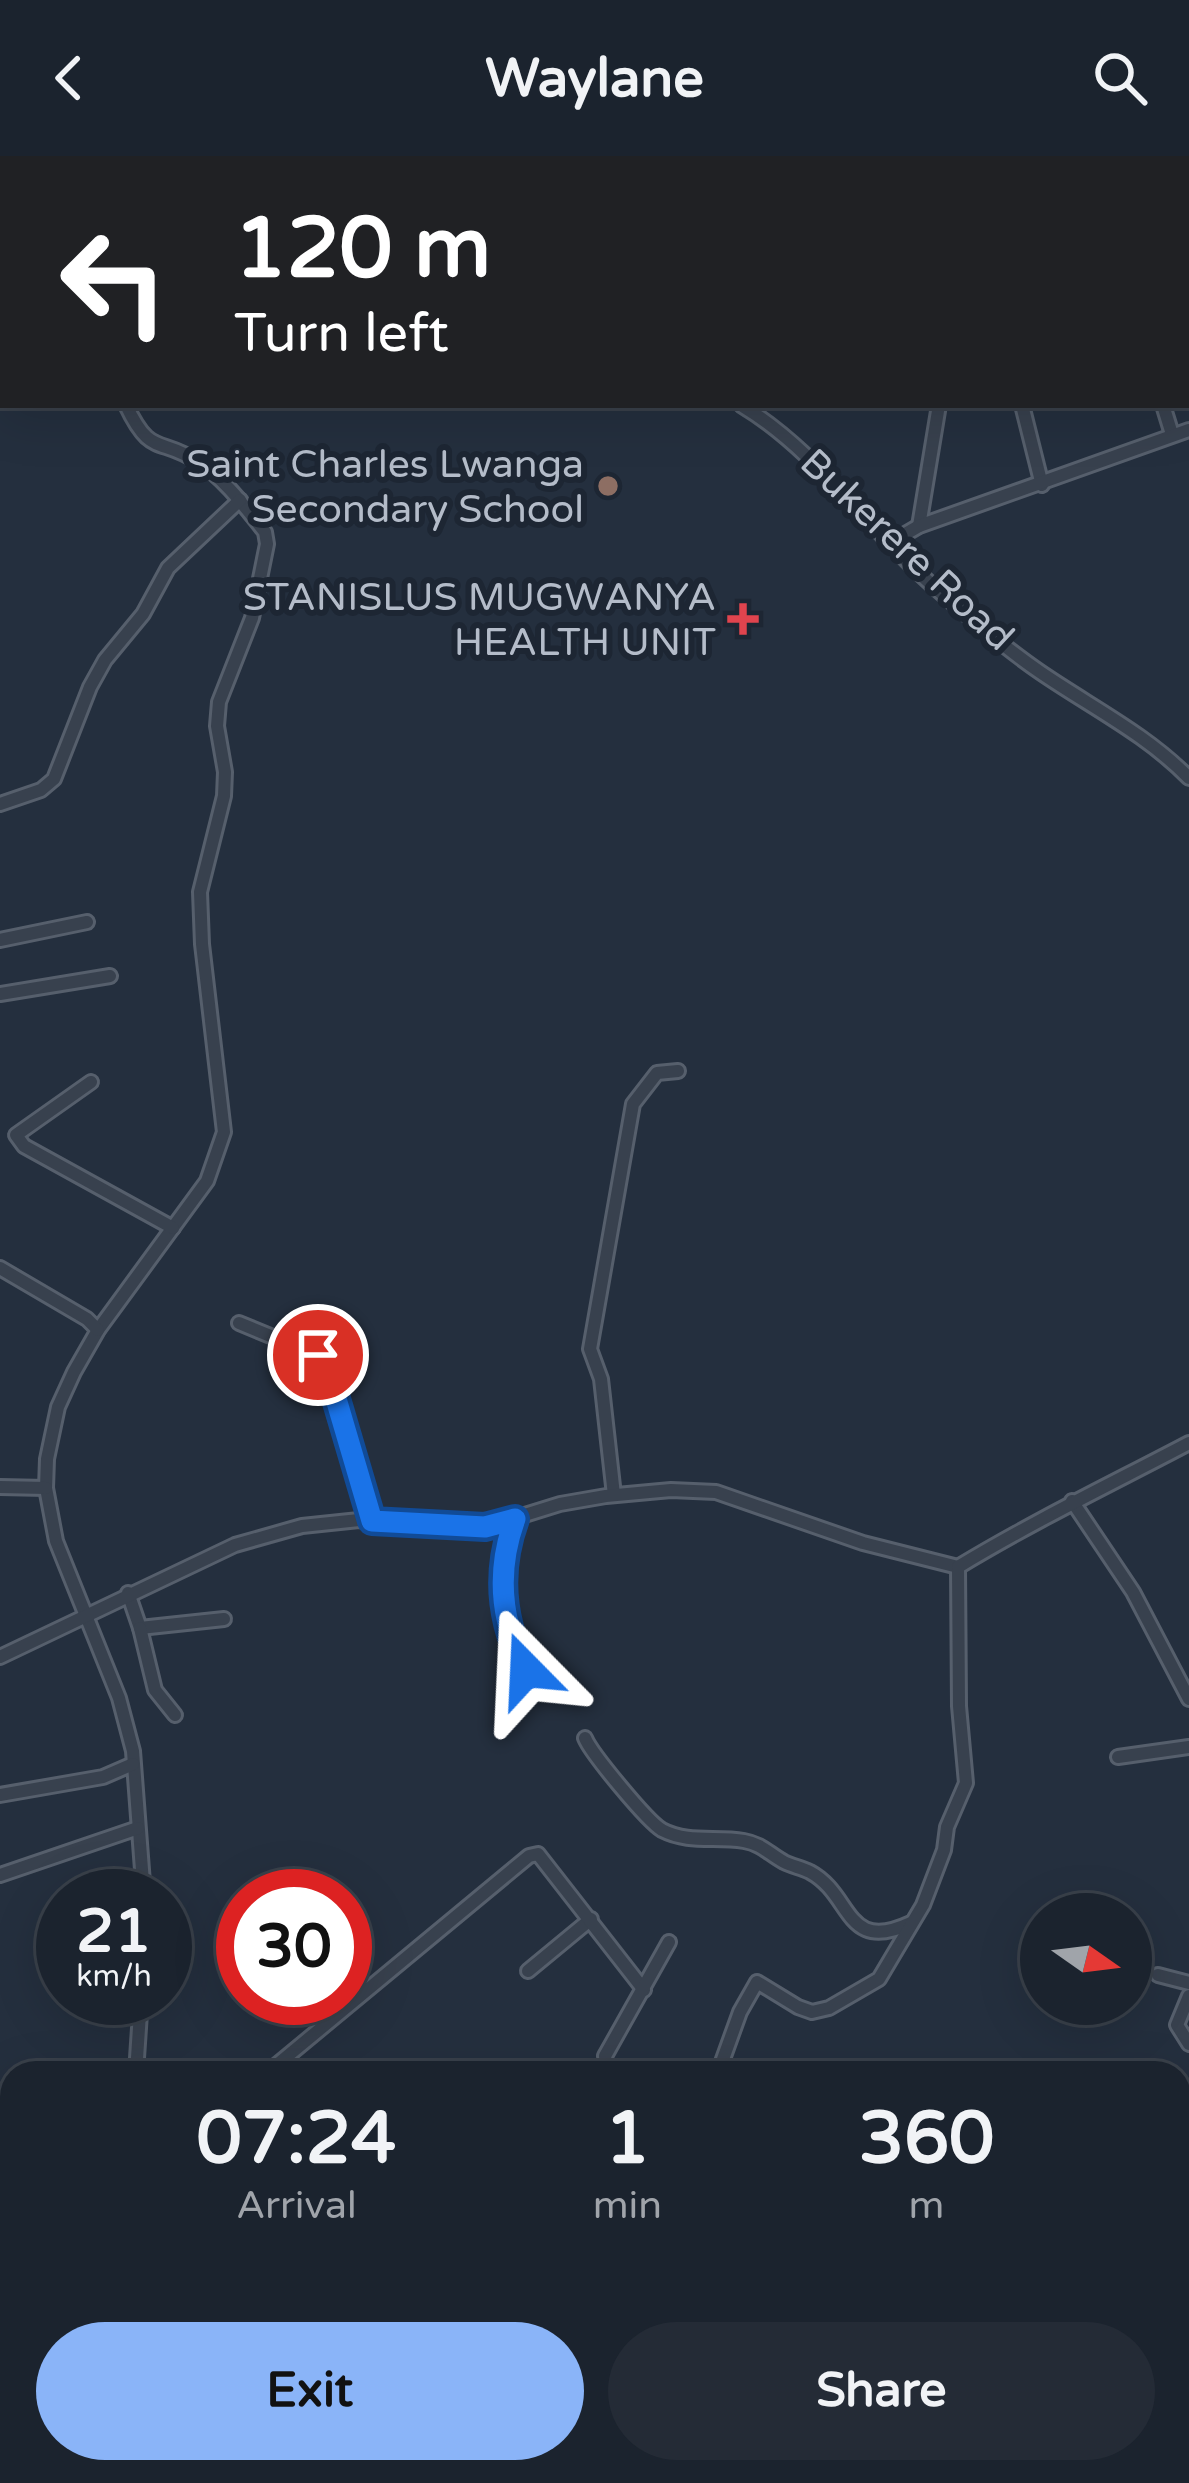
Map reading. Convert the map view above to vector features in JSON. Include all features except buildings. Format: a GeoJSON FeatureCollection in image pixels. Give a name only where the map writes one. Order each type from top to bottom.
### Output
{"type":"FeatureCollection","features":[{"type":"Feature","properties":{"kind":"street"},"geometry":{"type":"LineString","coordinates":[[128,408],[145,440],[193,458],[239,500],[265,532],[266,562],[243,645],[219,703],[224,796],[200,892],[224,1132],[207,1181],[98,1330],[58,1407],[50,1437],[46,1489],[56,1541],[119,1698],[133,1764],[142,1869]]}},
{"type":"Feature","properties":{"kind":"street","name":"Bukerere Road"},"geometry":{"type":"LineString","coordinates":[[745,408],[795,444],[936,588],[1009,648],[1148,740],[1189,778]]}},
{"type":"Feature","properties":{"kind":"street"},"geometry":{"type":"LineString","coordinates":[[919,526],[939,408]]}},
{"type":"Feature","properties":{"kind":"street"},"geometry":{"type":"LineString","coordinates":[[1023,408],[1042,485]]}},
{"type":"Feature","properties":{"kind":"street"},"geometry":{"type":"LineString","coordinates":[[1164,408],[1171,431]]}},
{"type":"Feature","properties":{"kind":"street"},"geometry":{"type":"LineString","coordinates":[[890,543],[919,526],[1189,430]]}},
{"type":"Feature","properties":{"kind":"street"},"geometry":{"type":"LineString","coordinates":[[0,804],[41,790],[54,779],[105,660],[143,614],[176,559],[239,500]]}},
{"type":"Feature","properties":{"kind":"street"},"geometry":{"type":"LineString","coordinates":[[0,940],[87,922]]}},
{"type":"Feature","properties":{"kind":"street"},"geometry":{"type":"LineString","coordinates":[[0,994],[110,976]]}},
{"type":"Feature","properties":{"kind":"street"},"geometry":{"type":"LineString","coordinates":[[614,1495],[601,1379],[590,1349],[633,1104],[657,1072],[678,1071]]}},
{"type":"Feature","properties":{"kind":"street"},"geometry":{"type":"LineString","coordinates":[[91,1082],[16,1135],[24,1145],[173,1228]]}},
{"type":"Feature","properties":{"kind":"street"},"geometry":{"type":"LineString","coordinates":[[0,1268],[98,1330]]}},
{"type":"Feature","properties":{"kind":"street"},"geometry":{"type":"LineString","coordinates":[[239,1323],[324,1358],[372,1521]]}},
{"type":"Feature","properties":{"kind":"street"},"geometry":{"type":"LineString","coordinates":[[0,1657],[235,1545],[302,1526],[372,1521],[485,1527],[560,1504],[614,1495],[716,1492],[863,1543],[958,1567],[1072,1501],[1189,1442]]}},
{"type":"Feature","properties":{"kind":"street"},"geometry":{"type":"LineString","coordinates":[[0,1487],[46,1489]]}},
{"type":"Feature","properties":{"kind":"street"},"geometry":{"type":"LineString","coordinates":[[1072,1501],[1133,1592],[1189,1699]]}},
{"type":"Feature","properties":{"kind":"street"},"geometry":{"type":"LineString","coordinates":[[515,1519],[502,1563],[505,1619],[514,1647],[542,1692]]}},
{"type":"Feature","properties":{"kind":"street"},"geometry":{"type":"LineString","coordinates":[[722,2061],[757,1982],[812,2012],[829,2008],[879,1979],[934,1880],[947,1827],[966,1783],[958,1706],[958,1567]]}},
{"type":"Feature","properties":{"kind":"street"},"geometry":{"type":"LineString","coordinates":[[128,1593],[155,1690],[175,1715]]}},
{"type":"Feature","properties":{"kind":"street"},"geometry":{"type":"LineString","coordinates":[[140,1628],[224,1619]]}},
{"type":"Feature","properties":{"kind":"street"},"geometry":{"type":"LineString","coordinates":[[585,1738],[646,1819],[664,1831],[688,1840],[765,1846],[783,1862],[828,1882],[856,1924],[884,1933],[912,1922]]}},
{"type":"Feature","properties":{"kind":"street"},"geometry":{"type":"LineString","coordinates":[[1118,1757],[1189,1747]]}},
{"type":"Feature","properties":{"kind":"street"},"geometry":{"type":"LineString","coordinates":[[0,1795],[103,1777],[133,1764]]}},
{"type":"Feature","properties":{"kind":"street"},"geometry":{"type":"LineString","coordinates":[[0,1875],[138,1828]]}},
{"type":"Feature","properties":{"kind":"street"},"geometry":{"type":"LineString","coordinates":[[282,2061],[538,1854],[644,1990]]}},
{"type":"Feature","properties":{"kind":"street"},"geometry":{"type":"LineString","coordinates":[[528,1971],[591,1919]]}},
{"type":"Feature","properties":{"kind":"street"},"geometry":{"type":"LineString","coordinates":[[606,2061],[669,1942]]}},
{"type":"Feature","properties":{"kind":"street"},"geometry":{"type":"LineString","coordinates":[[1158,1975],[1189,1983]]}},
{"type":"Feature","properties":{"kind":"street"},"geometry":{"type":"LineString","coordinates":[[1189,1996],[1177,2025],[1189,2044]]}},
{"type":"Feature","properties":{"kind":"street"},"geometry":{"type":"LineString","coordinates":[[137,2061],[139,2025]]}},
{"type":"Feature","properties":{"kind":"place","name":"Saint Charles Lwanga Secondary School"},"geometry":{"type":"Point","coordinates":[608,486]}},
{"type":"Feature","properties":{"kind":"place","name":"STANISLUS MUGWANYA HEALTH UNIT"},"geometry":{"type":"Point","coordinates":[743,619]}},
{"type":"Feature","properties":{"kind":"route"},"geometry":{"type":"LineString","coordinates":[[318,1355],[324,1358],[372,1521],[485,1527],[515,1519],[502,1563],[505,1619],[526,1670]]}}]}
